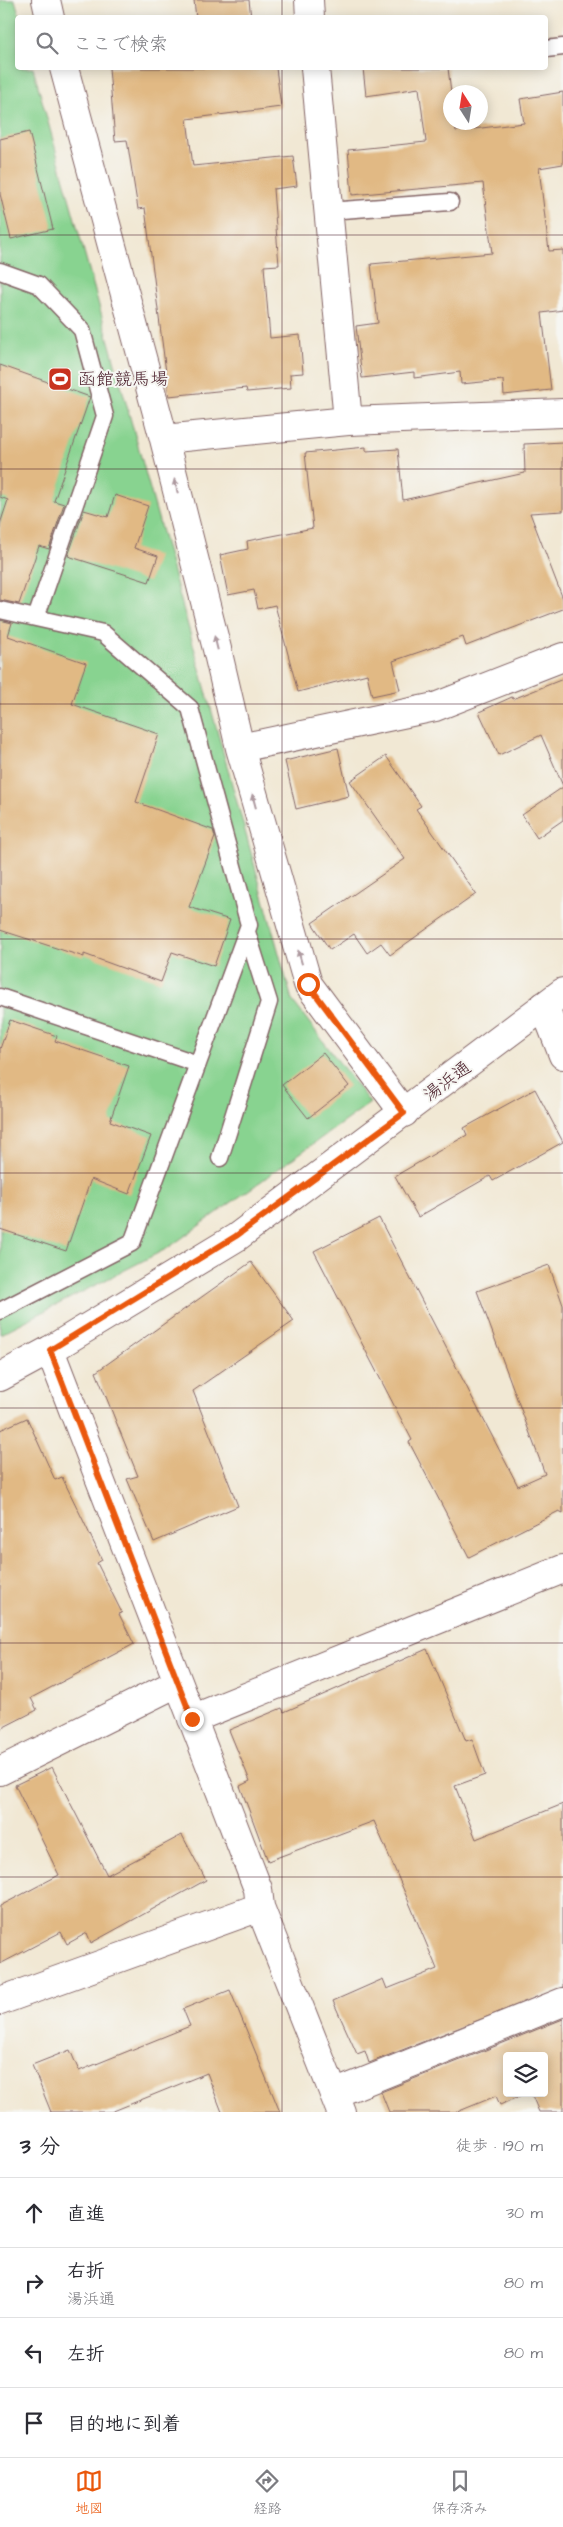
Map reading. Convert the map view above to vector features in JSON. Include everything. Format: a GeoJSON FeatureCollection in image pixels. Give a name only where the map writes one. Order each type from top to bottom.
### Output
{"type":"FeatureCollection","features":[{"type":"Feature","properties":{"kind":"street"},"geometry":{"type":"LineString","coordinates":[[46,0],[49,15]]}},
{"type":"Feature","properties":{"kind":"street"},"geometry":{"type":"LineString","coordinates":[[309,0],[310,15]]}},
{"type":"Feature","properties":{"kind":"street"},"geometry":{"type":"LineString","coordinates":[[65,70],[164,439],[240,748],[308,984],[404,1113]]}},
{"type":"Feature","properties":{"kind":"street"},"geometry":{"type":"LineString","coordinates":[[315,70],[348,421]]}},
{"type":"Feature","properties":{"kind":"street"},"geometry":{"type":"LineString","coordinates":[[164,439],[348,421],[563,413]]}},
{"type":"Feature","properties":{"kind":"street"},"geometry":{"type":"LineString","coordinates":[[240,748],[436,707],[563,657]]}},
{"type":"Feature","properties":{"kind":"street"},"geometry":{"type":"LineString","coordinates":[[553,999],[563,1055]]}},
{"type":"Feature","properties":{"kind":"street","name":"湯浜通"},"geometry":{"type":"LineString","coordinates":[[0,1377],[50,1350],[236,1236],[404,1113],[553,999]]}},
{"type":"Feature","properties":{"kind":"street"},"geometry":{"type":"LineString","coordinates":[[50,1350],[258,1889],[260,1907],[337,2103],[563,2002]]}},
{"type":"Feature","properties":{"kind":"street"},"geometry":{"type":"LineString","coordinates":[[192,1719],[563,1569]]}},
{"type":"Feature","properties":{"kind":"street"},"geometry":{"type":"LineString","coordinates":[[0,1771],[177,1683]]}},
{"type":"Feature","properties":{"kind":"street"},"geometry":{"type":"LineString","coordinates":[[0,2001],[260,1907]]}},
{"type":"Feature","properties":{"kind":"lane"},"geometry":{"type":"LineString","coordinates":[[548,49],[563,46]]}},
{"type":"Feature","properties":{"kind":"lane"},"geometry":{"type":"LineString","coordinates":[[328,211],[450,202]]}},
{"type":"Feature","properties":{"kind":"lane"},"geometry":{"type":"LineString","coordinates":[[0,271],[39,285],[82,330],[105,416],[36,618]]}},
{"type":"Feature","properties":{"kind":"lane"},"geometry":{"type":"LineString","coordinates":[[0,610],[103,633],[190,708],[249,925],[132,1243],[0,1311]]}},
{"type":"Feature","properties":{"kind":"lane"},"geometry":{"type":"LineString","coordinates":[[220,1158],[268,1002],[247,932]]}},
{"type":"Feature","properties":{"kind":"lane"},"geometry":{"type":"LineString","coordinates":[[0,997],[198,1064]]}},
{"type":"Feature","properties":{"kind":"green space","name":"函館競馬場"},"geometry":{"type":"Polygon","coordinates":[[[0,0],[15,0],[19,15],[15,15],[15,70],[34,70],[292,1000],[370,1103],[168,1248],[0,1334],[0,0]]]}},
{"type":"Feature","properties":{"kind":"building"},"geometry":{"type":"Polygon","coordinates":[[[194,0],[249,0],[251,15],[196,15],[194,0]]]}},
{"type":"Feature","properties":{"kind":"building"},"geometry":{"type":"Polygon","coordinates":[[[109,70],[276,70],[281,107],[187,119],[193,166],[293,156],[297,186],[273,189],[279,265],[264,266],[270,338],[300,335],[303,373],[290,374],[291,388],[247,392],[246,388],[169,396],[145,208],[138,209],[127,140],[115,141],[109,70]]]}},
{"type":"Feature","properties":{"kind":"building"},"geometry":{"type":"Polygon","coordinates":[[[363,70],[448,70],[450,85],[443,85],[443,130],[488,130],[488,127],[524,123],[520,99],[563,92],[563,164],[539,168],[549,251],[563,250],[563,310],[542,313],[551,390],[504,395],[503,380],[461,384],[460,372],[414,378],[414,372],[362,378],[356,326],[378,323],[371,264],[492,253],[483,183],[352,195],[348,150],[426,142],[419,88],[366,96],[363,70]]]}},
{"type":"Feature","properties":{"kind":"building"},"geometry":{"type":"Polygon","coordinates":[[[29,132],[53,229],[11,239],[0,194],[0,139],[29,132]]]}},
{"type":"Feature","properties":{"kind":"building"},"geometry":{"type":"Polygon","coordinates":[[[0,365],[90,397],[54,501],[64,504],[49,549],[39,546],[19,604],[0,600],[0,524],[8,500],[0,497],[0,365]]]}},
{"type":"Feature","properties":{"kind":"building"},"geometry":{"type":"Polygon","coordinates":[[[563,442],[563,511],[530,513],[563,599],[563,609],[466,646],[463,637],[393,661],[400,690],[372,696],[367,674],[298,692],[275,605],[258,609],[254,590],[228,595],[220,555],[248,549],[247,541],[313,528],[305,453],[366,447],[366,451],[398,449],[403,500],[525,473],[524,444],[563,442]]]}},
{"type":"Feature","properties":{"kind":"building"},"geometry":{"type":"Polygon","coordinates":[[[115,495],[148,506],[134,548],[158,556],[149,582],[68,556],[84,510],[108,517],[115,495]]]}},
{"type":"Feature","properties":{"kind":"building"},"geometry":{"type":"Polygon","coordinates":[[[0,620],[12,623],[8,636],[86,663],[72,704],[159,734],[136,802],[213,830],[215,837],[189,907],[230,920],[214,966],[172,952],[161,982],[84,954],[84,957],[0,930],[0,620]]]}},
{"type":"Feature","properties":{"kind":"building"},"geometry":{"type":"Polygon","coordinates":[[[563,679],[563,786],[541,735],[499,755],[479,712],[512,697],[513,699],[563,679]]]}},
{"type":"Feature","properties":{"kind":"building"},"geometry":{"type":"Polygon","coordinates":[[[338,748],[349,796],[296,809],[285,761],[338,748]]]}},
{"type":"Feature","properties":{"kind":"building"},"geometry":{"type":"Polygon","coordinates":[[[386,756],[421,806],[416,809],[476,894],[390,955],[381,943],[367,953],[354,934],[330,950],[312,923],[405,859],[350,781],[386,756]]]}},
{"type":"Feature","properties":{"kind":"building"},"geometry":{"type":"Polygon","coordinates":[[[563,787],[563,820],[537,838],[522,815],[563,787]]]}},
{"type":"Feature","properties":{"kind":"building"},"geometry":{"type":"Polygon","coordinates":[[[10,1020],[57,1036],[55,1041],[129,1066],[110,1121],[151,1136],[129,1194],[91,1179],[66,1251],[0,1229],[0,1049],[10,1020]]]}},
{"type":"Feature","properties":{"kind":"building"},"geometry":{"type":"Polygon","coordinates":[[[323,1053],[349,1086],[308,1118],[282,1085],[323,1053]]]}},
{"type":"Feature","properties":{"kind":"building"},"geometry":{"type":"Polygon","coordinates":[[[535,1089],[563,1142],[493,1181],[490,1176],[418,1217],[395,1176],[467,1135],[464,1128],[535,1089]]]}},
{"type":"Feature","properties":{"kind":"building"},"geometry":{"type":"Polygon","coordinates":[[[379,1218],[518,1486],[545,1474],[477,1291],[549,1265],[563,1305],[563,1513],[559,1511],[469,1557],[409,1442],[412,1440],[314,1251],[379,1218]]]}},
{"type":"Feature","properties":{"kind":"building"},"geometry":{"type":"Polygon","coordinates":[[[251,1262],[294,1321],[193,1391],[238,1506],[154,1542],[127,1479],[138,1476],[96,1372],[251,1262]]]}},
{"type":"Feature","properties":{"kind":"building"},"geometry":{"type":"Polygon","coordinates":[[[27,1418],[55,1480],[62,1477],[102,1560],[97,1563],[122,1613],[119,1614],[134,1644],[31,1698],[37,1710],[0,1729],[0,1430],[27,1418]]]}},
{"type":"Feature","properties":{"kind":"building"},"geometry":{"type":"Polygon","coordinates":[[[427,1649],[466,1741],[472,1739],[485,1775],[455,1786],[476,1839],[563,1804],[563,1987],[369,2063],[365,2051],[357,2054],[333,2001],[383,1979],[387,1989],[437,1969],[411,1907],[374,1821],[268,1861],[240,1786],[250,1781],[229,1730],[282,1708],[284,1712],[427,1649]]]}},
{"type":"Feature","properties":{"kind":"building"},"geometry":{"type":"Polygon","coordinates":[[[52,1767],[107,1875],[182,1835],[206,1880],[91,1943],[87,1933],[67,1944],[61,1932],[0,1964],[0,1906],[59,1875],[15,1785],[52,1767]]]}},
{"type":"Feature","properties":{"kind":"building"},"geometry":{"type":"Polygon","coordinates":[[[230,1990],[280,2112],[222,2112],[207,2073],[111,2112],[51,2112],[32,2065],[70,2050],[79,2071],[190,2026],[183,2009],[230,1990]]]}},
{"type":"Feature","properties":{"kind":"building"},"geometry":{"type":"Polygon","coordinates":[[[563,2019],[563,2112],[539,2112],[533,2097],[548,2097],[548,2052],[503,2052],[503,2097],[517,2097],[500,2105],[496,2096],[457,2112],[389,2112],[381,2092],[563,2019]]]}},
{"type":"Feature","properties":{"kind":"place","name":"函館競馬場"},"geometry":{"type":"Point","coordinates":[60,379]}},
{"type":"Feature","properties":{"kind":"route"},"geometry":{"type":"LineString","coordinates":[[192,1719],[50,1350],[236,1236],[404,1113],[308,984]]}}]}
